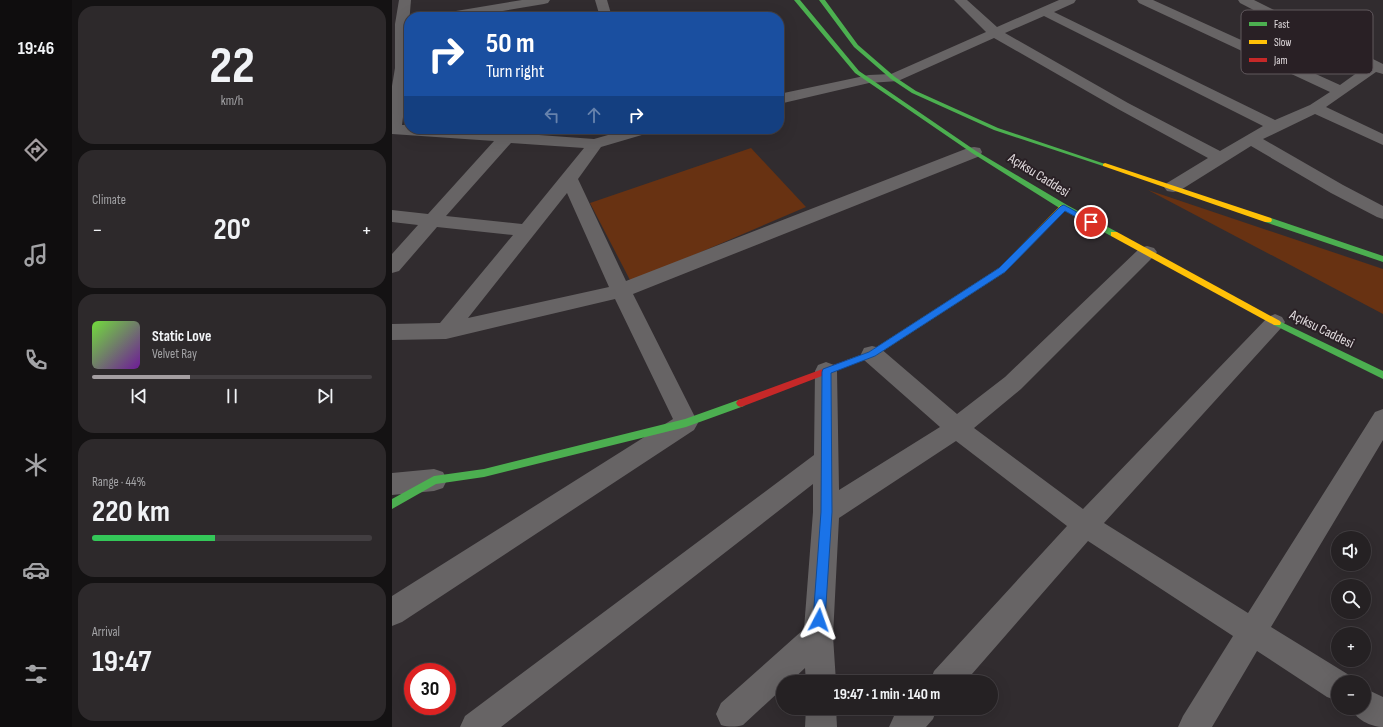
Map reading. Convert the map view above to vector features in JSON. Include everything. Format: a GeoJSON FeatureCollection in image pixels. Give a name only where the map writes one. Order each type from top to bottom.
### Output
{"type":"FeatureCollection","features":[{"type":"Feature","properties":{"kind":"main road","name":"Açıksu Caddesi"},"geometry":{"type":"LineString","coordinates":[[797,0],[857,72],[974,152],[1064,207],[1146,252],[1276,322],[1383,375]]}},
{"type":"Feature","properties":{"kind":"main road","name":"Açıksu Caddesi"},"geometry":{"type":"LineString","coordinates":[[822,0],[856,46],[893,78],[914,92],[996,129],[1173,187],[1383,260]]}},
{"type":"Feature","properties":{"kind":"main road"},"geometry":{"type":"LineString","coordinates":[[392,504],[434,480],[484,473],[686,423],[872,354],[1002,270],[1064,207]]}},
{"type":"Feature","properties":{"kind":"street"},"geometry":{"type":"LineString","coordinates":[[404,130],[393,129],[401,68],[401,25],[406,0]]}},
{"type":"Feature","properties":{"kind":"street"},"geometry":{"type":"LineString","coordinates":[[473,12],[544,0]]}},
{"type":"Feature","properties":{"kind":"street"},"geometry":{"type":"LineString","coordinates":[[601,0],[605,12]]}},
{"type":"Feature","properties":{"kind":"street"},"geometry":{"type":"LineString","coordinates":[[960,0],[995,33],[1123,106],[1219,158]]}},
{"type":"Feature","properties":{"kind":"street"},"geometry":{"type":"LineString","coordinates":[[1143,0],[1241,45]]}},
{"type":"Feature","properties":{"kind":"street"},"geometry":{"type":"LineString","coordinates":[[1244,0],[1264,10]]}},
{"type":"Feature","properties":{"kind":"street"},"geometry":{"type":"LineString","coordinates":[[784,98],[869,79],[893,78],[1045,12],[1065,1]]}},
{"type":"Feature","properties":{"kind":"street"},"geometry":{"type":"LineString","coordinates":[[1045,12],[1275,126]]}},
{"type":"Feature","properties":{"kind":"street"},"geometry":{"type":"LineString","coordinates":[[1304,74],[1341,91]]}},
{"type":"Feature","properties":{"kind":"street"},"geometry":{"type":"LineString","coordinates":[[1173,187],[1251,139],[1275,126],[1315,108],[1369,74]]}},
{"type":"Feature","properties":{"kind":"street"},"geometry":{"type":"LineString","coordinates":[[1315,108],[1383,140]]}},
{"type":"Feature","properties":{"kind":"street"},"geometry":{"type":"LineString","coordinates":[[449,134],[595,144],[629,134]]}},
{"type":"Feature","properties":{"kind":"street"},"geometry":{"type":"LineString","coordinates":[[392,266],[505,139]]}},
{"type":"Feature","properties":{"kind":"street"},"geometry":{"type":"LineString","coordinates":[[1251,139],[1337,189],[1383,213]]}},
{"type":"Feature","properties":{"kind":"street"},"geometry":{"type":"LineString","coordinates":[[446,331],[569,179],[595,144]]}},
{"type":"Feature","properties":{"kind":"street"},"geometry":{"type":"LineString","coordinates":[[392,332],[446,331],[621,291],[974,152]]}},
{"type":"Feature","properties":{"kind":"street"},"geometry":{"type":"LineString","coordinates":[[392,612],[686,423],[621,291],[569,179]]}},
{"type":"Feature","properties":{"kind":"street"},"geometry":{"type":"LineString","coordinates":[[392,216],[527,231]]}},
{"type":"Feature","properties":{"kind":"street"},"geometry":{"type":"LineString","coordinates":[[826,512],[957,428],[1013,383],[1146,252]]}},
{"type":"Feature","properties":{"kind":"street"},"geometry":{"type":"LineString","coordinates":[[951,675],[1085,525],[1276,322]]}},
{"type":"Feature","properties":{"kind":"street"},"geometry":{"type":"LineString","coordinates":[[872,354],[957,428],[1085,525],[1331,682]]}},
{"type":"Feature","properties":{"kind":"street"},"geometry":{"type":"LineString","coordinates":[[821,675],[818,636],[826,512],[826,372]]}},
{"type":"Feature","properties":{"kind":"street"},"geometry":{"type":"LineString","coordinates":[[1194,727],[1383,419]]}},
{"type":"Feature","properties":{"kind":"street"},"geometry":{"type":"LineString","coordinates":[[476,727],[826,460]]}},
{"type":"Feature","properties":{"kind":"street"},"geometry":{"type":"LineString","coordinates":[[392,484],[434,480]]}},
{"type":"Feature","properties":{"kind":"street"},"geometry":{"type":"LineString","coordinates":[[732,714],[818,636]]}},
{"type":"Feature","properties":{"kind":"street"},"geometry":{"type":"LineString","coordinates":[[1371,707],[1383,715]]}},
{"type":"Feature","properties":{"kind":"street"},"geometry":{"type":"LineString","coordinates":[[821,715],[821,727]]}},
{"type":"Feature","properties":{"kind":"street"},"geometry":{"type":"LineString","coordinates":[[905,727],[916,715]]}},
{"type":"Feature","properties":{"kind":"shaded area"},"geometry":{"type":"Polygon","coordinates":[[[751,148],[806,207],[631,282],[590,203],[751,148]]]}},
{"type":"Feature","properties":{"kind":"shaded area"},"geometry":{"type":"Polygon","coordinates":[[[1148,190],[1383,269],[1383,314],[1148,190]]]}},
{"type":"Feature","properties":{"kind":"traffic: fast"},"geometry":{"type":"LineString","coordinates":[[797,0],[857,72],[974,152],[1064,207],[1114,234]]}},
{"type":"Feature","properties":{"kind":"traffic: fast"},"geometry":{"type":"LineString","coordinates":[[822,0],[856,46],[893,78],[914,92],[996,129],[1105,165]]}},
{"type":"Feature","properties":{"kind":"traffic: fast"},"geometry":{"type":"LineString","coordinates":[[1268,220],[1383,259]]}},
{"type":"Feature","properties":{"kind":"traffic: fast"},"geometry":{"type":"LineString","coordinates":[[1277,323],[1383,375]]}},
{"type":"Feature","properties":{"kind":"traffic: fast"},"geometry":{"type":"LineString","coordinates":[[392,504],[434,480],[484,473],[686,423],[741,403]]}},
{"type":"Feature","properties":{"kind":"traffic: slow"},"geometry":{"type":"LineString","coordinates":[[1105,165],[1268,220]]}},
{"type":"Feature","properties":{"kind":"traffic: slow"},"geometry":{"type":"LineString","coordinates":[[850,362],[872,354],[1002,270],[1064,207]]}},
{"type":"Feature","properties":{"kind":"traffic: slow"},"geometry":{"type":"LineString","coordinates":[[1114,234],[1277,323]]}},
{"type":"Feature","properties":{"kind":"traffic: jam"},"geometry":{"type":"LineString","coordinates":[[741,403],[850,362]]}},
{"type":"Feature","properties":{"kind":"route"},"geometry":{"type":"LineString","coordinates":[[819,620],[826,512],[826,372],[872,354],[1002,270],[1064,207],[1091,222]]}}]}
